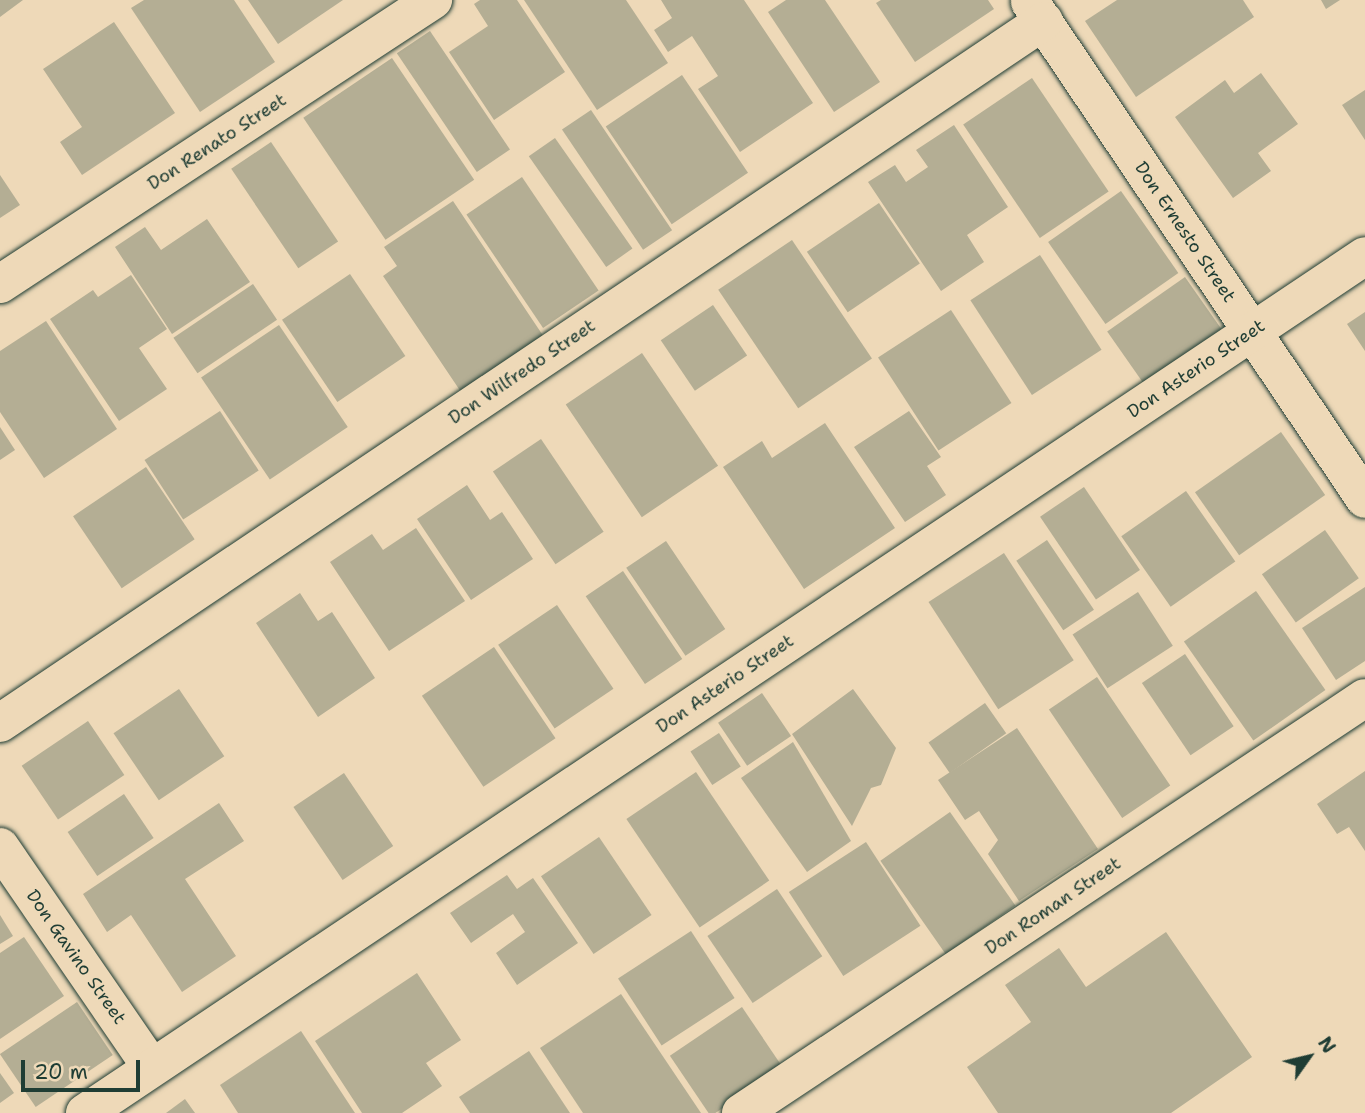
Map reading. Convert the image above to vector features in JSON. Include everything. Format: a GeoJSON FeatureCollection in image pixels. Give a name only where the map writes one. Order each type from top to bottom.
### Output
{"type":"FeatureCollection","features":[{"type":"Feature","properties":{"kind":"street","name":"Don Renato Street"},"geometry":{"type":"LineString","coordinates":[[0,284],[433,0]]}},
{"type":"Feature","properties":{"kind":"street","name":"Don Ernesto Street"},"geometry":{"type":"LineString","coordinates":[[1036,11],[1365,499]]}},
{"type":"Feature","properties":{"kind":"street","name":"Don Wilfredo Street"},"geometry":{"type":"LineString","coordinates":[[0,723],[1036,11]]}},
{"type":"Feature","properties":{"kind":"street","name":"Don Asterio Street"},"geometry":{"type":"LineString","coordinates":[[85,1113],[1365,256]]}},
{"type":"Feature","properties":{"kind":"street","name":"Don Roman Street"},"geometry":{"type":"LineString","coordinates":[[741,1113],[1365,698]]}},
{"type":"Feature","properties":{"kind":"street","name":"Don Gavino Street"},"geometry":{"type":"LineString","coordinates":[[0,847],[151,1067]]}},
{"type":"Feature","properties":{"kind":"building"},"geometry":{"type":"Polygon","coordinates":[[[0,0],[23,0],[0,17],[0,0]]]}},
{"type":"Feature","properties":{"kind":"building"},"geometry":{"type":"Polygon","coordinates":[[[144,0],[234,0],[275,62],[200,112],[131,8],[144,0]]]}},
{"type":"Feature","properties":{"kind":"building"},"geometry":{"type":"Polygon","coordinates":[[[248,0],[343,0],[278,44],[248,0]]]}},
{"type":"Feature","properties":{"kind":"building"},"geometry":{"type":"Polygon","coordinates":[[[480,0],[517,0],[565,72],[494,120],[449,52],[488,26],[474,4],[480,0]]]}},
{"type":"Feature","properties":{"kind":"building"},"geometry":{"type":"Polygon","coordinates":[[[524,0],[626,0],[668,63],[597,110],[524,0]]]}},
{"type":"Feature","properties":{"kind":"building"},"geometry":{"type":"Polygon","coordinates":[[[661,0],[744,0],[813,103],[740,152],[698,89],[718,76],[692,36],[668,52],[654,30],[672,18],[661,0]]]}},
{"type":"Feature","properties":{"kind":"building"},"geometry":{"type":"Polygon","coordinates":[[[786,0],[825,0],[880,82],[834,112],[768,12],[786,0]]]}},
{"type":"Feature","properties":{"kind":"building"},"geometry":{"type":"Polygon","coordinates":[[[881,0],[988,0],[994,9],[915,62],[876,3],[881,0]]]}},
{"type":"Feature","properties":{"kind":"building"},"geometry":{"type":"Polygon","coordinates":[[[1117,0],[1243,0],[1254,17],[1136,97],[1085,21],[1117,0]]]}},
{"type":"Feature","properties":{"kind":"building"},"geometry":{"type":"Polygon","coordinates":[[[1321,0],[1340,0],[1326,9],[1321,0]]]}},
{"type":"Feature","properties":{"kind":"building"},"geometry":{"type":"Polygon","coordinates":[[[114,22],[175,113],[82,175],[60,142],[82,127],[43,69],[114,22]]]}},
{"type":"Feature","properties":{"kind":"building"},"geometry":{"type":"Polygon","coordinates":[[[430,31],[510,150],[477,172],[397,53],[430,31]]]}},
{"type":"Feature","properties":{"kind":"building"},"geometry":{"type":"Polygon","coordinates":[[[392,58],[474,180],[385,240],[303,118],[392,58]]]}},
{"type":"Feature","properties":{"kind":"building"},"geometry":{"type":"Polygon","coordinates":[[[1261,73],[1298,124],[1258,153],[1271,171],[1233,198],[1175,117],[1225,80],[1234,93],[1261,73]]]}},
{"type":"Feature","properties":{"kind":"building"},"geometry":{"type":"Polygon","coordinates":[[[682,75],[748,173],[672,224],[606,126],[682,75]]]}},
{"type":"Feature","properties":{"kind":"building"},"geometry":{"type":"Polygon","coordinates":[[[1032,78],[1109,192],[1040,238],[963,124],[1032,78]]]}},
{"type":"Feature","properties":{"kind":"building"},"geometry":{"type":"Polygon","coordinates":[[[1365,90],[1365,140],[1342,105],[1365,90]]]}},
{"type":"Feature","properties":{"kind":"building"},"geometry":{"type":"Polygon","coordinates":[[[591,110],[672,230],[643,250],[562,130],[591,110]]]}},
{"type":"Feature","properties":{"kind":"building"},"geometry":{"type":"Polygon","coordinates":[[[954,125],[1008,207],[967,235],[984,262],[941,291],[868,182],[895,165],[906,182],[928,167],[916,150],[954,125]]]}},
{"type":"Feature","properties":{"kind":"building"},"geometry":{"type":"Polygon","coordinates":[[[555,138],[632,249],[606,267],[529,156],[555,138]]]}},
{"type":"Feature","properties":{"kind":"building"},"geometry":{"type":"Polygon","coordinates":[[[271,142],[338,241],[298,268],[231,169],[271,142]]]}},
{"type":"Feature","properties":{"kind":"building"},"geometry":{"type":"Polygon","coordinates":[[[0,175],[20,205],[0,218],[0,175]]]}},
{"type":"Feature","properties":{"kind":"building"},"geometry":{"type":"Polygon","coordinates":[[[522,177],[599,291],[543,328],[466,214],[522,177]]]}},
{"type":"Feature","properties":{"kind":"building"},"geometry":{"type":"Polygon","coordinates":[[[1121,191],[1178,273],[1105,324],[1048,242],[1121,191]]]}},
{"type":"Feature","properties":{"kind":"building"},"geometry":{"type":"Polygon","coordinates":[[[453,201],[546,340],[463,395],[383,276],[397,266],[384,247],[453,201]]]}},
{"type":"Feature","properties":{"kind":"building"},"geometry":{"type":"Polygon","coordinates":[[[879,203],[920,264],[848,312],[807,252],[879,203]]]}},
{"type":"Feature","properties":{"kind":"building"},"geometry":{"type":"Polygon","coordinates":[[[207,219],[250,282],[172,334],[115,247],[145,227],[161,250],[207,219]]]}},
{"type":"Feature","properties":{"kind":"building"},"geometry":{"type":"Polygon","coordinates":[[[792,240],[872,359],[798,408],[718,290],[792,240]]]}},
{"type":"Feature","properties":{"kind":"building"},"geometry":{"type":"Polygon","coordinates":[[[1040,255],[1102,350],[1032,395],[970,300],[1040,255]]]}},
{"type":"Feature","properties":{"kind":"building"},"geometry":{"type":"Polygon","coordinates":[[[350,274],[405,356],[337,402],[282,320],[350,274]]]}},
{"type":"Feature","properties":{"kind":"building"},"geometry":{"type":"Polygon","coordinates":[[[131,275],[167,329],[139,348],[167,389],[119,421],[50,319],[93,290],[98,297],[131,275]]]}},
{"type":"Feature","properties":{"kind":"building"},"geometry":{"type":"Polygon","coordinates":[[[1185,277],[1222,330],[1144,385],[1107,331],[1185,277]]]}},
{"type":"Feature","properties":{"kind":"building"},"geometry":{"type":"Polygon","coordinates":[[[253,284],[277,320],[197,373],[173,338],[253,284]]]}},
{"type":"Feature","properties":{"kind":"building"},"geometry":{"type":"Polygon","coordinates":[[[713,305],[747,356],[695,391],[661,340],[713,305]]]}},
{"type":"Feature","properties":{"kind":"building"},"geometry":{"type":"Polygon","coordinates":[[[951,310],[1011,403],[938,450],[878,357],[951,310]]]}},
{"type":"Feature","properties":{"kind":"building"},"geometry":{"type":"Polygon","coordinates":[[[1365,312],[1365,351],[1347,324],[1365,312]]]}},
{"type":"Feature","properties":{"kind":"building"},"geometry":{"type":"Polygon","coordinates":[[[46,321],[117,429],[44,478],[0,412],[0,351],[46,321]]]}},
{"type":"Feature","properties":{"kind":"building"},"geometry":{"type":"Polygon","coordinates":[[[279,325],[348,427],[270,480],[201,378],[279,325]]]}},
{"type":"Feature","properties":{"kind":"building"},"geometry":{"type":"Polygon","coordinates":[[[642,353],[718,466],[642,517],[566,404],[642,353]]]}},
{"type":"Feature","properties":{"kind":"building"},"geometry":{"type":"Polygon","coordinates":[[[220,411],[259,471],[183,520],[145,460],[220,411]]]}},
{"type":"Feature","properties":{"kind":"building"},"geometry":{"type":"Polygon","coordinates":[[[909,411],[941,457],[927,466],[946,495],[905,522],[854,447],[909,411]]]}},
{"type":"Feature","properties":{"kind":"building"},"geometry":{"type":"Polygon","coordinates":[[[825,423],[895,528],[804,589],[723,467],[762,441],[772,458],[825,423]]]}},
{"type":"Feature","properties":{"kind":"building"},"geometry":{"type":"Polygon","coordinates":[[[0,427],[15,450],[0,460],[0,427]]]}},
{"type":"Feature","properties":{"kind":"building"},"geometry":{"type":"Polygon","coordinates":[[[1281,432],[1325,495],[1239,555],[1195,492],[1281,432]]]}},
{"type":"Feature","properties":{"kind":"building"},"geometry":{"type":"Polygon","coordinates":[[[541,439],[604,532],[556,564],[493,471],[541,439]]]}},
{"type":"Feature","properties":{"kind":"building"},"geometry":{"type":"Polygon","coordinates":[[[146,467],[195,539],[122,588],[73,516],[146,467]]]}},
{"type":"Feature","properties":{"kind":"building"},"geometry":{"type":"Polygon","coordinates":[[[467,485],[490,520],[502,512],[533,559],[471,600],[417,519],[467,485]]]}},
{"type":"Feature","properties":{"kind":"building"},"geometry":{"type":"Polygon","coordinates":[[[1084,487],[1140,570],[1096,600],[1040,517],[1084,487]]]}},
{"type":"Feature","properties":{"kind":"building"},"geometry":{"type":"Polygon","coordinates":[[[1186,491],[1235,561],[1171,607],[1121,536],[1186,491]]]}},
{"type":"Feature","properties":{"kind":"building"},"geometry":{"type":"Polygon","coordinates":[[[416,528],[465,601],[389,651],[330,562],[372,534],[383,550],[416,528]]]}},
{"type":"Feature","properties":{"kind":"building"},"geometry":{"type":"Polygon","coordinates":[[[1325,530],[1359,578],[1296,622],[1262,574],[1325,530]]]}},
{"type":"Feature","properties":{"kind":"building"},"geometry":{"type":"Polygon","coordinates":[[[1047,540],[1094,610],[1063,630],[1016,561],[1047,540]]]}},
{"type":"Feature","properties":{"kind":"building"},"geometry":{"type":"Polygon","coordinates":[[[666,541],[725,629],[685,656],[626,568],[666,541]]]}},
{"type":"Feature","properties":{"kind":"building"},"geometry":{"type":"Polygon","coordinates":[[[1004,553],[1074,660],[998,709],[929,602],[1004,553]]]}},
{"type":"Feature","properties":{"kind":"building"},"geometry":{"type":"Polygon","coordinates":[[[623,571],[682,659],[645,684],[586,596],[623,571]]]}},
{"type":"Feature","properties":{"kind":"building"},"geometry":{"type":"Polygon","coordinates":[[[1365,587],[1365,661],[1336,680],[1302,628],[1365,587]]]}},
{"type":"Feature","properties":{"kind":"building"},"geometry":{"type":"Polygon","coordinates":[[[1256,591],[1325,690],[1253,741],[1184,641],[1256,591]]]}},
{"type":"Feature","properties":{"kind":"building"},"geometry":{"type":"Polygon","coordinates":[[[1138,592],[1173,646],[1107,688],[1073,634],[1138,592]]]}},
{"type":"Feature","properties":{"kind":"building"},"geometry":{"type":"Polygon","coordinates":[[[300,593],[318,621],[332,612],[375,678],[318,717],[256,623],[300,593]]]}},
{"type":"Feature","properties":{"kind":"building"},"geometry":{"type":"Polygon","coordinates":[[[557,605],[613,689],[555,728],[498,645],[557,605]]]}},
{"type":"Feature","properties":{"kind":"building"},"geometry":{"type":"Polygon","coordinates":[[[494,647],[556,738],[483,787],[422,696],[494,647]]]}},
{"type":"Feature","properties":{"kind":"building"},"geometry":{"type":"Polygon","coordinates":[[[1185,654],[1234,726],[1191,755],[1142,683],[1185,654]]]}},
{"type":"Feature","properties":{"kind":"building"},"geometry":{"type":"Polygon","coordinates":[[[1097,677],[1170,786],[1122,818],[1049,709],[1097,677]]]}},
{"type":"Feature","properties":{"kind":"building"},"geometry":{"type":"Polygon","coordinates":[[[179,689],[224,756],[159,800],[114,733],[179,689]]]}},
{"type":"Feature","properties":{"kind":"building"},"geometry":{"type":"Polygon","coordinates":[[[853,689],[896,748],[881,785],[871,788],[852,826],[792,734],[853,689]]]}},
{"type":"Feature","properties":{"kind":"building"},"geometry":{"type":"Polygon","coordinates":[[[762,693],[791,736],[747,766],[718,723],[762,693]]]}},
{"type":"Feature","properties":{"kind":"building"},"geometry":{"type":"Polygon","coordinates":[[[985,703],[1006,733],[950,773],[928,743],[985,703]]]}},
{"type":"Feature","properties":{"kind":"building"},"geometry":{"type":"Polygon","coordinates":[[[88,721],[124,775],[58,820],[22,766],[88,721]]]}},
{"type":"Feature","properties":{"kind":"building"},"geometry":{"type":"Polygon","coordinates":[[[1017,728],[1098,849],[1019,901],[988,854],[998,840],[979,811],[965,820],[938,780],[1017,728]]]}},
{"type":"Feature","properties":{"kind":"building"},"geometry":{"type":"Polygon","coordinates":[[[719,733],[741,767],[712,785],[690,752],[719,733]]]}},
{"type":"Feature","properties":{"kind":"building"},"geometry":{"type":"Polygon","coordinates":[[[793,742],[851,841],[807,872],[741,778],[793,742]]]}},
{"type":"Feature","properties":{"kind":"building"},"geometry":{"type":"Polygon","coordinates":[[[1365,771],[1365,851],[1349,827],[1337,834],[1317,804],[1365,771]]]}},
{"type":"Feature","properties":{"kind":"building"},"geometry":{"type":"Polygon","coordinates":[[[696,772],[769,881],[700,928],[626,819],[696,772]]]}},
{"type":"Feature","properties":{"kind":"building"},"geometry":{"type":"Polygon","coordinates":[[[344,773],[393,846],[343,880],[293,807],[344,773]]]}},
{"type":"Feature","properties":{"kind":"building"},"geometry":{"type":"Polygon","coordinates":[[[124,794],[154,838],[97,876],[68,832],[124,794]]]}},
{"type":"Feature","properties":{"kind":"building"},"geometry":{"type":"Polygon","coordinates":[[[219,803],[244,841],[185,879],[236,956],[182,992],[131,915],[107,932],[83,894],[219,803]]]}},
{"type":"Feature","properties":{"kind":"building"},"geometry":{"type":"Polygon","coordinates":[[[950,812],[1015,905],[946,954],[880,861],[950,812]]]}},
{"type":"Feature","properties":{"kind":"building"},"geometry":{"type":"Polygon","coordinates":[[[599,837],[652,915],[594,954],[541,876],[599,837]]]}},
{"type":"Feature","properties":{"kind":"building"},"geometry":{"type":"Polygon","coordinates":[[[866,842],[920,926],[843,976],[789,892],[866,842]]]}},
{"type":"Feature","properties":{"kind":"building"},"geometry":{"type":"Polygon","coordinates":[[[507,875],[517,889],[533,878],[578,943],[517,985],[496,953],[525,932],[513,914],[471,943],[450,913],[507,875]]]}},
{"type":"Feature","properties":{"kind":"building"},"geometry":{"type":"Polygon","coordinates":[[[777,889],[822,956],[753,1003],[707,936],[777,889]]]}},
{"type":"Feature","properties":{"kind":"building"},"geometry":{"type":"Polygon","coordinates":[[[0,915],[13,936],[0,944],[0,915]]]}},
{"type":"Feature","properties":{"kind":"building"},"geometry":{"type":"Polygon","coordinates":[[[691,931],[735,998],[662,1045],[618,978],[691,931]]]}},
{"type":"Feature","properties":{"kind":"building"},"geometry":{"type":"Polygon","coordinates":[[[1166,932],[1252,1057],[1171,1113],[998,1113],[967,1067],[1031,1022],[1005,985],[1059,948],[1086,987],[1166,932]]]}},
{"type":"Feature","properties":{"kind":"building"},"geometry":{"type":"Polygon","coordinates":[[[24,937],[64,996],[0,1039],[0,953],[24,937]]]}},
{"type":"Feature","properties":{"kind":"building"},"geometry":{"type":"Polygon","coordinates":[[[417,973],[461,1040],[426,1063],[442,1086],[402,1113],[362,1113],[315,1041],[417,973]]]}},
{"type":"Feature","properties":{"kind":"building"},"geometry":{"type":"Polygon","coordinates":[[[621,994],[701,1113],[583,1113],[540,1048],[621,994]]]}},
{"type":"Feature","properties":{"kind":"building"},"geometry":{"type":"Polygon","coordinates":[[[77,1002],[113,1055],[36,1107],[0,1054],[77,1002]]]}},
{"type":"Feature","properties":{"kind":"building"},"geometry":{"type":"Polygon","coordinates":[[[742,1007],[783,1068],[715,1113],[709,1113],[670,1056],[742,1007]]]}},
{"type":"Feature","properties":{"kind":"building"},"geometry":{"type":"Polygon","coordinates":[[[301,1031],[355,1113],[238,1113],[220,1085],[301,1031]]]}},
{"type":"Feature","properties":{"kind":"building"},"geometry":{"type":"Polygon","coordinates":[[[529,1051],[570,1113],[470,1113],[459,1097],[529,1051]]]}},
{"type":"Feature","properties":{"kind":"building"},"geometry":{"type":"Polygon","coordinates":[[[0,1073],[14,1093],[0,1103],[0,1073]]]}},
{"type":"Feature","properties":{"kind":"building"},"geometry":{"type":"Polygon","coordinates":[[[185,1099],[195,1113],[166,1113],[185,1099]]]}}]}
